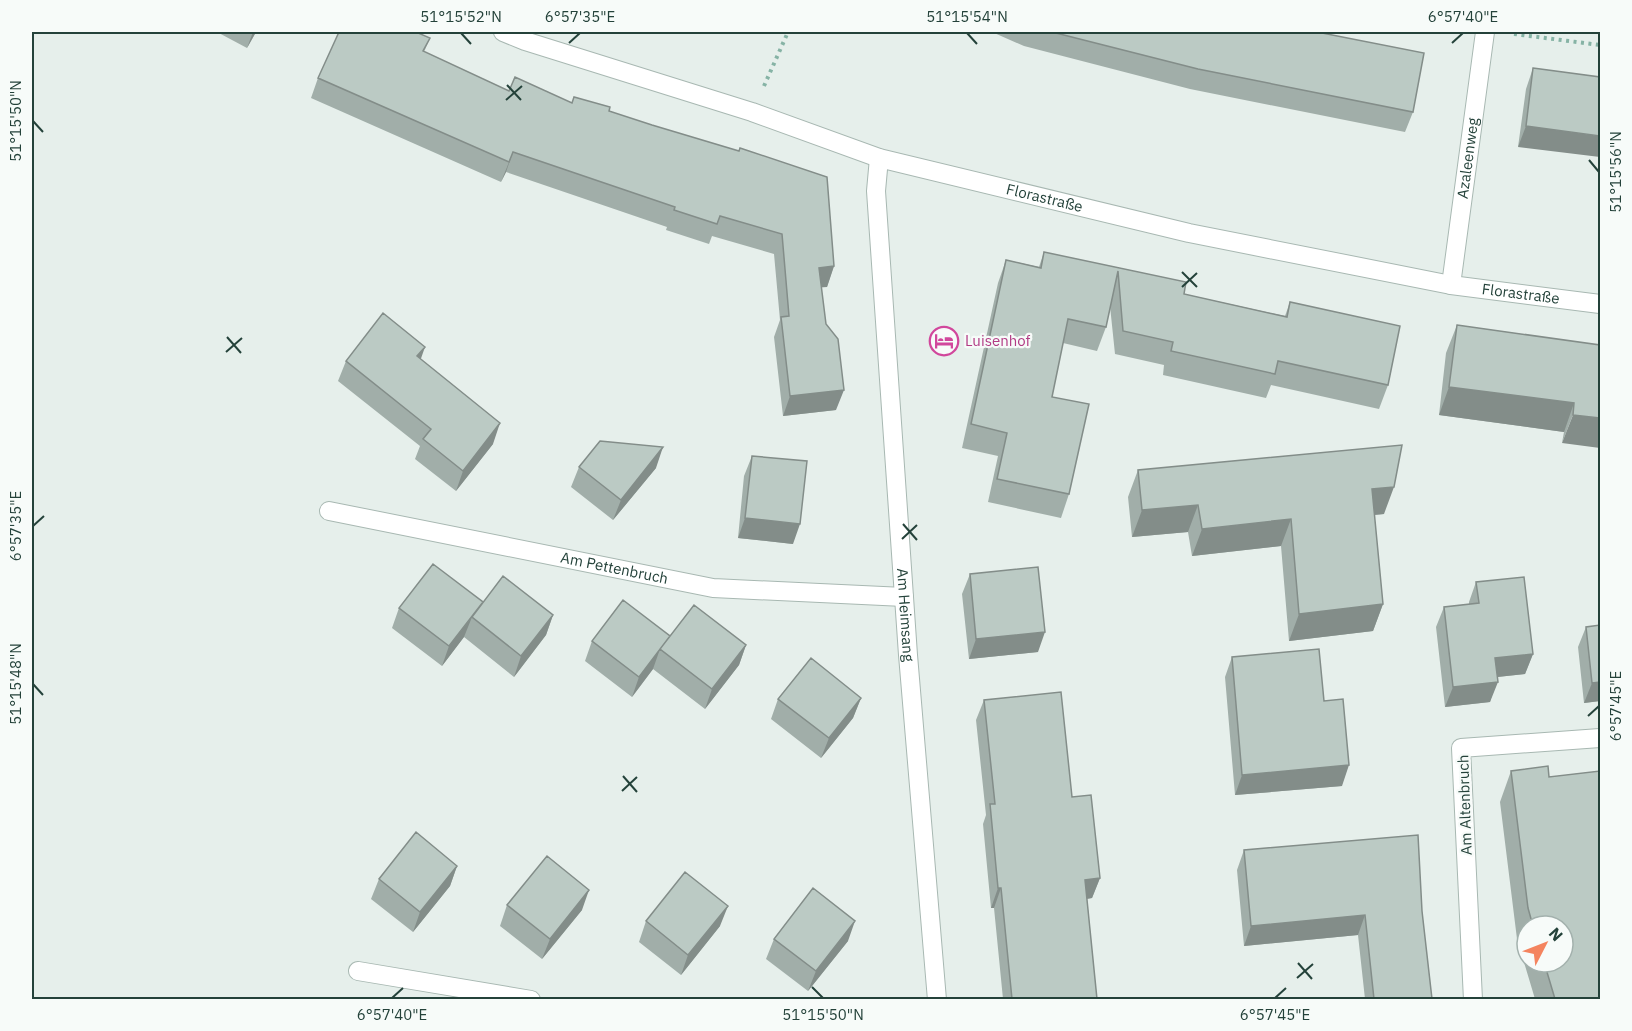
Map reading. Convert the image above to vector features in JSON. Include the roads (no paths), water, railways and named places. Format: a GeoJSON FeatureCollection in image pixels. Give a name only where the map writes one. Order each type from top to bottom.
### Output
{"type":"FeatureCollection","features":[{"type":"Feature","properties":{"kind":"street","name":"Florastraße"},"geometry":{"type":"LineString","coordinates":[[503,32],[525,41],[752,112],[879,158],[1188,233],[1451,285],[1600,304]]}},
{"type":"Feature","properties":{"kind":"street","name":"Azaleenweg"},"geometry":{"type":"LineString","coordinates":[[1451,285],[1485,32]]}},
{"type":"Feature","properties":{"kind":"street","name":"Am Heimsang"},"geometry":{"type":"LineString","coordinates":[[879,158],[876,191],[904,597],[937,999]]}},
{"type":"Feature","properties":{"kind":"street","name":"Am Pettenbruch"},"geometry":{"type":"LineString","coordinates":[[329,511],[714,588],[904,597]]}},
{"type":"Feature","properties":{"kind":"street","name":"Am Altenbruch"},"geometry":{"type":"LineString","coordinates":[[1473,999],[1461,748],[1600,738]]}},
{"type":"Feature","properties":{"kind":"street"},"geometry":{"type":"LineString","coordinates":[[358,971],[531,999]]}},
{"type":"Feature","properties":{"kind":"place","name":"Luisenhof"},"geometry":{"type":"Point","coordinates":[944,341]}}]}
